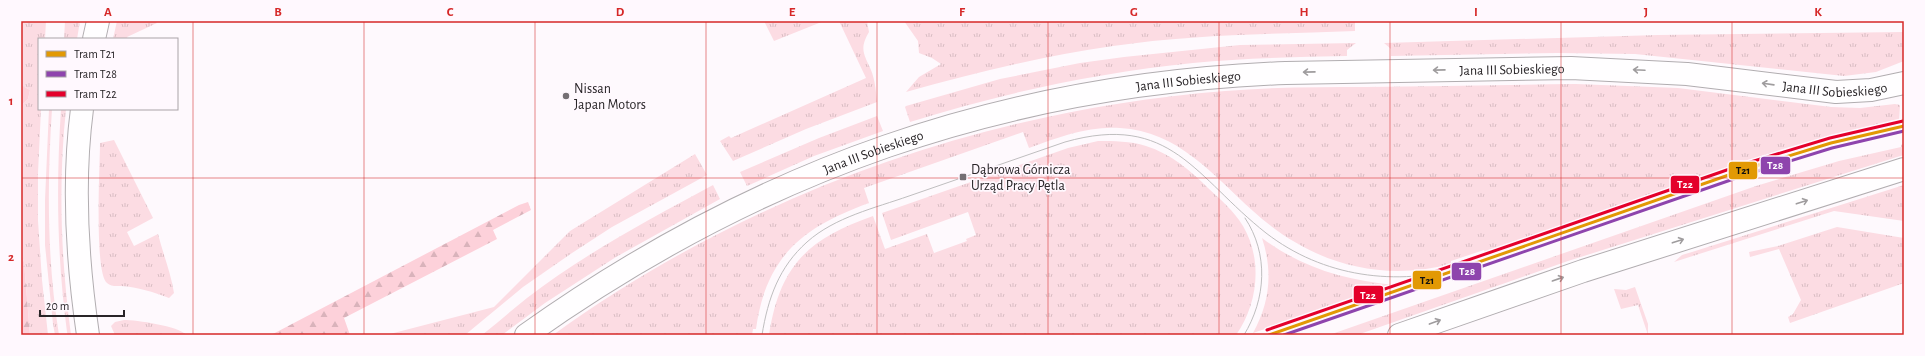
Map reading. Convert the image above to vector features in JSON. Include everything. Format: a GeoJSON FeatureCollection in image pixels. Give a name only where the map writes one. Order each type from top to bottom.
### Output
{"type":"FeatureCollection","features":[{"type":"Feature","properties":{"kind":"main road"},"geometry":{"type":"LineString","coordinates":[[94,38],[98,21]]}},
{"type":"Feature","properties":{"kind":"main road","name":"Jana III Sobieskiego"},"geometry":{"type":"LineString","coordinates":[[526,335],[595,288],[665,246],[772,191],[878,148],[944,126],[989,114],[1062,98],[1174,81],[1238,75],[1286,73],[1571,68],[1674,72],[1836,92],[1871,90],[1904,83]]}},
{"type":"Feature","properties":{"kind":"main road"},"geometry":{"type":"LineString","coordinates":[[82,110],[78,166],[77,212],[80,276],[88,335]]}},
{"type":"Feature","properties":{"kind":"main road"},"geometry":{"type":"LineString","coordinates":[[1399,335],[1583,271],[1904,169]]}},
{"type":"Feature","properties":{"kind":"green space"},"geometry":{"type":"Polygon","coordinates":[[[21,21],[46,21],[45,38],[38,38],[38,110],[41,110],[38,173],[38,221],[48,335],[30,335],[24,262],[21,251],[21,106],[28,99],[30,90],[21,85],[21,21]]]}},
{"type":"Feature","properties":{"kind":"green space"},"geometry":{"type":"Polygon","coordinates":[[[65,21],[80,21],[77,38],[64,38],[65,21]]]}},
{"type":"Feature","properties":{"kind":"green space"},"geometry":{"type":"Polygon","coordinates":[[[117,21],[155,21],[157,23],[128,38],[113,38],[117,21]]]}},
{"type":"Feature","properties":{"kind":"green space"},"geometry":{"type":"Polygon","coordinates":[[[764,21],[824,21],[774,41],[764,21]]]}},
{"type":"Feature","properties":{"kind":"green space"},"geometry":{"type":"Polygon","coordinates":[[[839,21],[867,21],[869,32],[863,47],[871,70],[876,90],[877,102],[806,129],[733,161],[720,141],[729,136],[731,138],[866,78],[839,21]]]}},
{"type":"Feature","properties":{"kind":"green space"},"geometry":{"type":"Polygon","coordinates":[[[904,21],[1355,21],[1355,31],[1204,37],[1113,46],[1009,66],[906,92],[919,77],[941,64],[932,58],[919,53],[918,41],[904,21]]]}},
{"type":"Feature","properties":{"kind":"green space"},"geometry":{"type":"Polygon","coordinates":[[[1904,32],[1904,61],[1876,72],[1844,76],[1635,54],[1557,53],[1391,56],[1391,49],[1384,43],[1658,35],[1904,32]]]}},
{"type":"Feature","properties":{"kind":"green space"},"geometry":{"type":"Polygon","coordinates":[[[1356,43],[1347,50],[1347,56],[1212,61],[1157,67],[1085,78],[1014,93],[910,122],[905,107],[1000,79],[1080,63],[1240,45],[1356,43]]]}},
{"type":"Feature","properties":{"kind":"green space"},"geometry":{"type":"Polygon","coordinates":[[[1576,84],[1678,88],[1831,107],[1860,108],[1895,104],[1900,105],[1899,122],[1896,123],[1895,121],[1842,133],[1763,156],[1485,253],[1484,250],[1451,261],[1451,264],[1424,269],[1397,271],[1371,269],[1345,264],[1321,255],[1297,243],[1275,229],[1253,211],[1193,157],[1160,137],[1141,131],[1120,128],[1096,129],[1063,136],[1029,148],[1023,132],[864,188],[869,203],[846,212],[807,234],[779,263],[769,282],[761,304],[756,329],[753,329],[752,335],[553,335],[628,285],[707,240],[788,200],[872,167],[959,139],[1046,117],[1135,101],[1225,91],[1296,88],[1576,84]]]}},
{"type":"Feature","properties":{"kind":"green space"},"geometry":{"type":"Polygon","coordinates":[[[21,85],[30,90],[28,99],[21,106],[21,85]]]}},
{"type":"Feature","properties":{"kind":"green space"},"geometry":{"type":"Polygon","coordinates":[[[49,110],[52,110],[49,166],[49,222],[52,279],[59,335],[55,335],[53,324],[45,245],[45,200],[49,110]]]}},
{"type":"Feature","properties":{"kind":"green space"},"geometry":{"type":"Polygon","coordinates":[[[61,110],[66,110],[61,194],[63,251],[71,335],[68,335],[67,332],[61,276],[58,221],[58,165],[61,110]]]}},
{"type":"Feature","properties":{"kind":"green space"},"geometry":{"type":"Polygon","coordinates":[[[877,116],[883,131],[814,156],[747,186],[740,172],[819,138],[877,116]]]}},
{"type":"Feature","properties":{"kind":"green space"},"geometry":{"type":"Polygon","coordinates":[[[114,140],[153,218],[127,232],[134,246],[158,234],[174,293],[169,298],[139,289],[110,285],[107,283],[103,275],[100,260],[99,240],[100,143],[114,140]]]}},
{"type":"Feature","properties":{"kind":"green space"},"geometry":{"type":"Polygon","coordinates":[[[1098,141],[1134,143],[1164,153],[1180,163],[1194,175],[1236,215],[1249,239],[1253,253],[1255,282],[1249,310],[1236,335],[769,335],[774,311],[781,290],[790,273],[801,258],[814,245],[831,234],[873,216],[885,249],[927,234],[934,253],[967,241],[966,239],[976,235],[968,212],[891,240],[882,213],[1068,148],[1098,141]]]}},
{"type":"Feature","properties":{"kind":"green space"},"geometry":{"type":"Polygon","coordinates":[[[1903,144],[1904,155],[1568,261],[1357,335],[1329,335],[1756,186],[1839,161],[1901,147],[1903,144]]]}},
{"type":"Feature","properties":{"kind":"green space"},"geometry":{"type":"Polygon","coordinates":[[[695,154],[707,175],[612,227],[572,253],[523,287],[465,335],[386,335],[494,307],[570,231],[695,154]]]}},
{"type":"Feature","properties":{"kind":"green space"},"geometry":{"type":"Polygon","coordinates":[[[713,185],[720,199],[616,257],[545,303],[502,335],[482,335],[527,298],[594,252],[713,185]]]}},
{"type":"Feature","properties":{"kind":"green space"},"geometry":{"type":"Polygon","coordinates":[[[1904,185],[1904,221],[1834,211],[1674,262],[1682,255],[1904,185]]]}},
{"type":"Feature","properties":{"kind":"green space"},"geometry":{"type":"Polygon","coordinates":[[[528,202],[531,210],[493,230],[497,239],[344,318],[350,335],[271,335],[519,205],[528,202]]]}},
{"type":"Feature","properties":{"kind":"green space"},"geometry":{"type":"Polygon","coordinates":[[[1837,227],[1904,238],[1904,283],[1790,323],[1788,317],[1793,314],[1801,300],[1779,249],[1750,257],[1749,252],[1778,246],[1837,227]]]}},
{"type":"Feature","properties":{"kind":"green space"},"geometry":{"type":"Polygon","coordinates":[[[1262,238],[1308,265],[1358,280],[1394,285],[1253,333],[1263,310],[1268,287],[1268,263],[1262,238]]]}},
{"type":"Feature","properties":{"kind":"green space"},"geometry":{"type":"Polygon","coordinates":[[[21,251],[24,262],[30,335],[21,335],[21,251]]]}},
{"type":"Feature","properties":{"kind":"green space"},"geometry":{"type":"Polygon","coordinates":[[[1635,287],[1648,324],[1648,335],[1638,305],[1621,309],[1614,289],[1626,290],[1635,287]]]}},
{"type":"Feature","properties":{"kind":"green space"},"geometry":{"type":"Polygon","coordinates":[[[124,320],[147,322],[166,326],[186,335],[115,335],[111,326],[115,322],[124,320]]]}},
{"type":"Feature","properties":{"kind":"tram line","name":"T22"},"geometry":{"type":"LineString","coordinates":[[1267,330],[1744,164],[1830,138],[1903,121]]}},
{"type":"Feature","properties":{"kind":"tram line","name":"T21"},"geometry":{"type":"LineString","coordinates":[[1269,335],[1746,169],[1831,143],[1904,126]]}},
{"type":"Feature","properties":{"kind":"tram line","name":"T28"},"geometry":{"type":"LineString","coordinates":[[1284,335],[1748,174],[1832,148],[1904,131]]}},
{"type":"Feature","properties":{"kind":"tram line"},"geometry":{"type":"LineString","coordinates":[[762,335],[771,296],[782,273],[797,252],[818,233],[830,226],[869,209],[1065,142],[1101,135],[1131,136],[1156,143],[1179,155],[1266,233],[1288,248],[1311,260],[1361,274],[1387,277],[1439,273],[1465,267]]}},
{"type":"Feature","properties":{"kind":"tram line"},"geometry":{"type":"LineString","coordinates":[[1244,335],[1257,307],[1262,276],[1258,246],[1253,232],[1245,218]]}},
{"type":"Feature","properties":{"kind":"place","name":"Nissan Japan Motors"},"geometry":{"type":"Point","coordinates":[566,96]}},
{"type":"Feature","properties":{"kind":"place","name":"Dąbrowa Górnicza Urząd Pracy Pętla"},"geometry":{"type":"Point","coordinates":[963,177]}}]}
